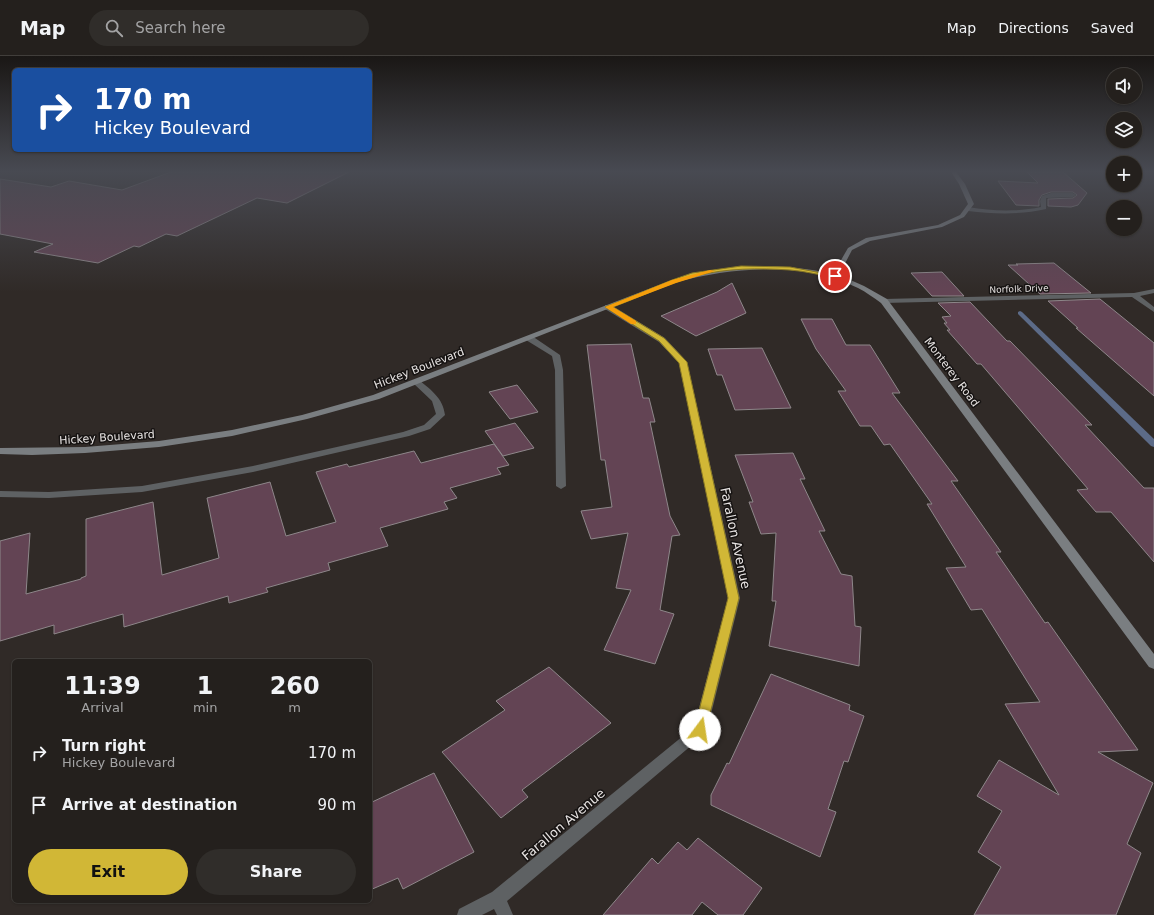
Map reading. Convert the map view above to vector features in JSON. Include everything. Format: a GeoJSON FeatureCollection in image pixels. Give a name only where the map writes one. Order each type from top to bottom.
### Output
{"type":"FeatureCollection","features":[{"type":"Feature","properties":{"kind":"main road"},"geometry":{"type":"LineString","coordinates":[[835,276],[850,249],[868,239],[940,226],[962,216],[965,212]]}},
{"type":"Feature","properties":{"kind":"main road","name":"Hickey Boulevard"},"geometry":{"type":"LineString","coordinates":[[0,451],[112,449],[168,444],[219,436],[278,424],[327,412],[416,382],[674,281],[695,275],[718,270],[759,267],[790,268],[835,276]]}},
{"type":"Feature","properties":{"kind":"main road","name":"Monterey Road"},"geometry":{"type":"LineString","coordinates":[[835,276],[872,292],[884,302],[1154,664]]}},
{"type":"Feature","properties":{"kind":"street","name":"Norfolk Drive"},"geometry":{"type":"LineString","coordinates":[[884,302],[1134,295],[1154,291]]}},
{"type":"Feature","properties":{"kind":"street"},"geometry":{"type":"LineString","coordinates":[[1134,295],[1154,310]]}},
{"type":"Feature","properties":{"kind":"street","name":"Farallon Avenue"},"geometry":{"type":"LineString","coordinates":[[466,915],[498,898],[700,730],[734,598],[683,362],[662,340],[608,307]]}},
{"type":"Feature","properties":{"kind":"street"},"geometry":{"type":"LineString","coordinates":[[529,338],[556,355],[559,370],[561,486]]}},
{"type":"Feature","properties":{"kind":"street"},"geometry":{"type":"LineString","coordinates":[[0,494],[49,495],[142,489],[253,469],[406,434],[427,427],[441,415],[441,406],[435,398],[416,382]]}},
{"type":"Feature","properties":{"kind":"street"},"geometry":{"type":"LineString","coordinates":[[498,898],[505,915]]}},
{"type":"Feature","properties":{"kind":"building"},"geometry":{"type":"Polygon","coordinates":[[[0,212],[227,212],[177,236],[166,234],[139,247],[134,246],[98,263],[34,252],[53,244],[0,234],[0,212]]]}},
{"type":"Feature","properties":{"kind":"building"},"geometry":{"type":"Polygon","coordinates":[[[1054,263],[1091,293],[1040,294],[1008,265],[1054,263]]]}},
{"type":"Feature","properties":{"kind":"building"},"geometry":{"type":"Polygon","coordinates":[[[942,272],[964,296],[932,296],[911,273],[942,272]]]}},
{"type":"Feature","properties":{"kind":"building"},"geometry":{"type":"Polygon","coordinates":[[[732,283],[746,313],[696,336],[661,316],[717,292],[732,283]]]}},
{"type":"Feature","properties":{"kind":"building"},"geometry":{"type":"Polygon","coordinates":[[[1100,299],[1154,343],[1154,396],[1076,328],[1078,328],[1048,301],[1100,299]]]}},
{"type":"Feature","properties":{"kind":"building"},"geometry":{"type":"Polygon","coordinates":[[[970,302],[1092,425],[1085,425],[1144,488],[1154,488],[1154,562],[1111,512],[1096,512],[1077,490],[1088,489],[981,364],[977,364],[947,330],[950,330],[944,323],[947,323],[942,317],[951,316],[938,303],[970,302]]]}},
{"type":"Feature","properties":{"kind":"building"},"geometry":{"type":"Polygon","coordinates":[[[801,319],[832,319],[846,345],[870,345],[900,393],[892,393],[958,481],[951,481],[1001,552],[996,552],[1045,623],[1048,622],[1138,750],[1098,752],[1153,783],[1127,844],[1141,853],[1116,915],[974,915],[1001,867],[978,852],[1002,811],[977,796],[999,760],[1059,795],[1005,704],[1040,702],[982,609],[971,610],[946,568],[966,567],[927,504],[932,504],[890,444],[884,445],[871,426],[860,426],[838,391],[846,391],[816,349],[801,319]]]}},
{"type":"Feature","properties":{"kind":"building"},"geometry":{"type":"Polygon","coordinates":[[[631,344],[643,398],[649,398],[655,422],[650,422],[670,516],[680,535],[672,536],[660,610],[674,614],[655,664],[604,650],[631,590],[616,588],[628,533],[591,539],[581,511],[612,507],[605,460],[601,460],[587,345],[631,344]]]}},
{"type":"Feature","properties":{"kind":"building"},"geometry":{"type":"Polygon","coordinates":[[[762,348],[791,408],[735,410],[722,375],[717,375],[708,349],[762,348]]]}},
{"type":"Feature","properties":{"kind":"building"},"geometry":{"type":"Polygon","coordinates":[[[517,385],[538,412],[510,419],[489,392],[517,385]]]}},
{"type":"Feature","properties":{"kind":"building"},"geometry":{"type":"Polygon","coordinates":[[[515,423],[534,448],[503,456],[485,431],[515,423]]]}},
{"type":"Feature","properties":{"kind":"building"},"geometry":{"type":"Polygon","coordinates":[[[494,444],[509,465],[497,468],[501,474],[450,488],[457,498],[444,502],[448,509],[380,528],[388,546],[328,563],[330,570],[266,588],[268,592],[229,603],[228,596],[124,627],[123,614],[54,634],[54,625],[0,641],[0,541],[30,533],[26,594],[81,579],[86,576],[86,519],[153,502],[162,575],[219,558],[207,498],[270,482],[286,536],[336,522],[316,472],[347,464],[349,467],[414,451],[421,463],[494,444]]]}},
{"type":"Feature","properties":{"kind":"building"},"geometry":{"type":"Polygon","coordinates":[[[793,453],[805,479],[800,479],[825,531],[819,531],[841,574],[852,576],[855,626],[861,627],[859,666],[769,646],[776,601],[772,601],[776,533],[761,534],[749,502],[753,502],[735,455],[793,453]]]}},
{"type":"Feature","properties":{"kind":"building"},"geometry":{"type":"Polygon","coordinates":[[[549,667],[611,723],[522,790],[528,797],[501,818],[442,752],[505,710],[496,701],[549,667]]]}},
{"type":"Feature","properties":{"kind":"building"},"geometry":{"type":"Polygon","coordinates":[[[771,674],[850,705],[849,710],[864,716],[848,762],[844,761],[828,809],[836,812],[820,857],[711,805],[711,795],[727,763],[729,764],[771,674]]]}},
{"type":"Feature","properties":{"kind":"building"},"geometry":{"type":"Polygon","coordinates":[[[434,773],[474,852],[403,889],[398,878],[372,889],[372,802],[434,773]]]}},
{"type":"Feature","properties":{"kind":"building"},"geometry":{"type":"Polygon","coordinates":[[[698,838],[762,888],[743,915],[718,915],[702,902],[692,915],[603,915],[652,858],[658,864],[678,842],[687,850],[698,838]]]}},
{"type":"Feature","properties":{"kind":"waterway"},"geometry":{"type":"LineString","coordinates":[[1020,313],[1154,444]]}},
{"type":"Feature","properties":{"kind":"slow traffic"},"geometry":{"type":"LineString","coordinates":[[634,323],[608,307],[674,281],[712,271]]}},
{"type":"Feature","properties":{"kind":"route"},"geometry":{"type":"LineString","coordinates":[[700,730],[734,598],[683,362],[662,340],[608,307],[674,281],[718,270],[765,267],[790,268],[835,276]]}}]}
